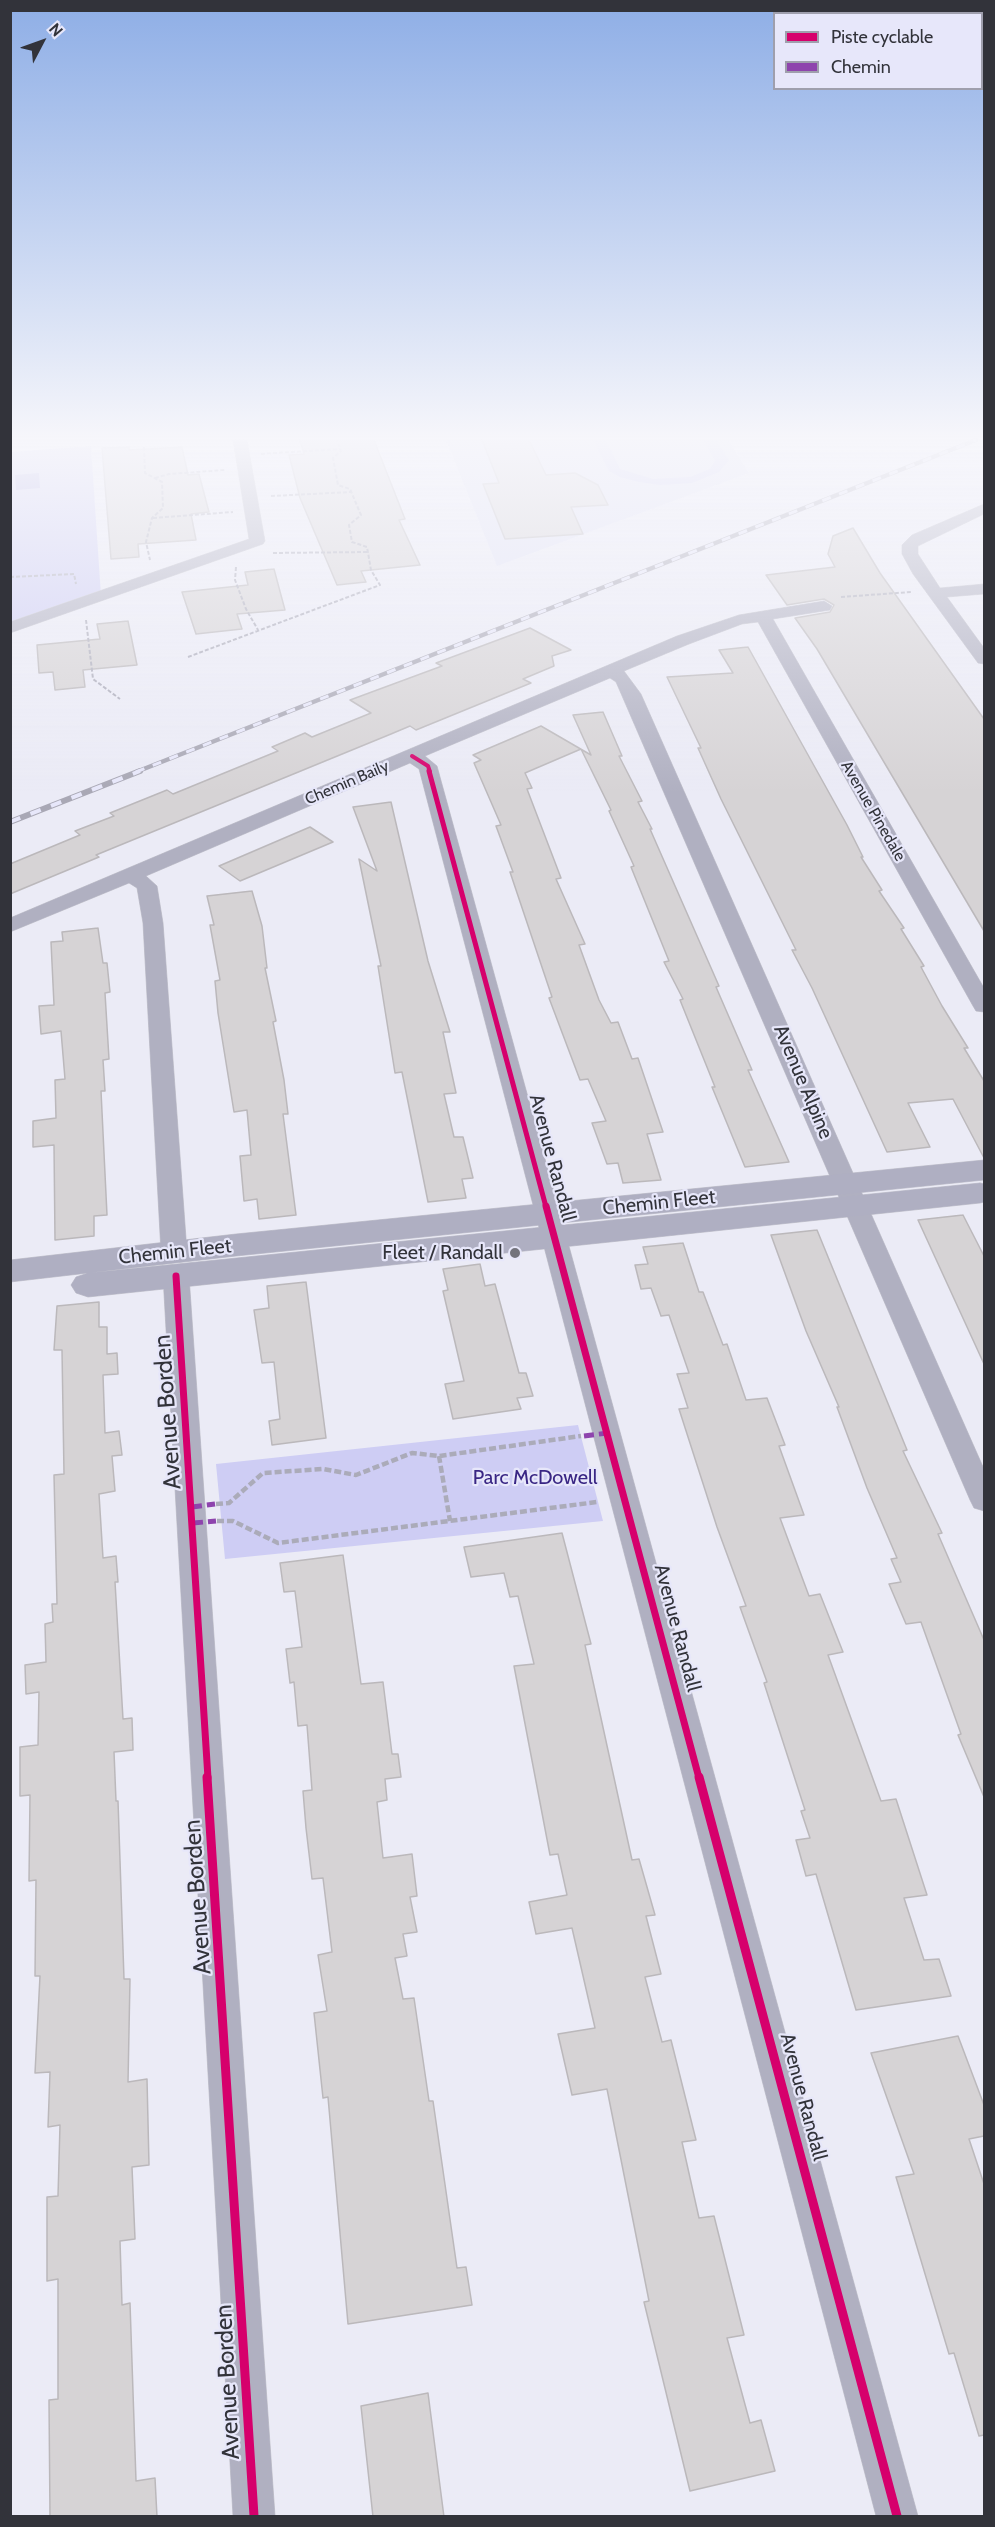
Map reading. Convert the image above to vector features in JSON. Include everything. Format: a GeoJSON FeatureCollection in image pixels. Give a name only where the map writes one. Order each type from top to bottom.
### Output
{"type":"FeatureCollection","features":[{"type":"Feature","properties":{"kind":"main road","name":"Chemin Fleet"},"geometry":{"type":"LineString","coordinates":[[10,1271],[175,1264],[553,1226],[851,1194],[984,1170]]}},
{"type":"Feature","properties":{"kind":"main road","name":"Chemin Fleet"},"geometry":{"type":"LineString","coordinates":[[851,1194],[984,1193]]}},
{"type":"Feature","properties":{"kind":"main road","name":"Chemin Fleet"},"geometry":{"type":"LineString","coordinates":[[10,1293],[175,1264]]}},
{"type":"Feature","properties":{"kind":"street"},"geometry":{"type":"LineString","coordinates":[[10,628],[214,558]]}},
{"type":"Feature","properties":{"kind":"street"},"geometry":{"type":"LineString","coordinates":[[912,558],[929,592],[984,659]]}},
{"type":"Feature","properties":{"kind":"street"},"geometry":{"type":"LineString","coordinates":[[929,592],[984,589]]}},
{"type":"Feature","properties":{"kind":"street","name":"Chemin Baily"},"geometry":{"type":"LineString","coordinates":[[10,926],[683,640],[762,615],[828,602]]}},
{"type":"Feature","properties":{"kind":"street","name":"Avenue Pinedale"},"geometry":{"type":"LineString","coordinates":[[762,615],[984,1006]]}},
{"type":"Feature","properties":{"kind":"street","name":"Avenue Alpine"},"geometry":{"type":"LineString","coordinates":[[612,671],[623,680],[633,694],[984,1500]]}},
{"type":"Feature","properties":{"kind":"street","name":"Avenue Randall"},"geometry":{"type":"LineString","coordinates":[[412,756],[428,766],[897,2517]]}},
{"type":"Feature","properties":{"kind":"street","name":"Avenue Borden"},"geometry":{"type":"LineString","coordinates":[[132,875],[148,890],[153,923],[254,2517]]}},
{"type":"Feature","properties":{"kind":"path"},"geometry":{"type":"LineString","coordinates":[[150,558],[156,578]]}},
{"type":"Feature","properties":{"kind":"path"},"geometry":{"type":"LineString","coordinates":[[234,558],[235,580],[246,609],[258,630]]}},
{"type":"Feature","properties":{"kind":"path"},"geometry":{"type":"LineString","coordinates":[[188,657],[380,585],[371,570],[369,558]]}},
{"type":"Feature","properties":{"kind":"path"},"geometry":{"type":"LineString","coordinates":[[10,577],[74,574],[78,596],[86,602],[85,625],[93,679],[120,699]]}},
{"type":"Feature","properties":{"kind":"path"},"geometry":{"type":"LineString","coordinates":[[828,602],[929,592]]}},
{"type":"Feature","properties":{"kind":"path"},"geometry":{"type":"LineString","coordinates":[[215,1504],[229,1503],[262,1473],[323,1469],[356,1475],[412,1453],[439,1456],[584,1436]]}},
{"type":"Feature","properties":{"kind":"path"},"geometry":{"type":"LineString","coordinates":[[439,1456],[450,1521]]}},
{"type":"Feature","properties":{"kind":"path"},"geometry":{"type":"LineString","coordinates":[[216,1521],[233,1521],[278,1544],[601,1502]]}},
{"type":"Feature","properties":{"kind":"shaded area"},"geometry":{"type":"Polygon","coordinates":[[[494,558],[519,558],[497,566],[494,558]]]}},
{"type":"Feature","properties":{"kind":"green space"},"geometry":{"type":"Polygon","coordinates":[[[11,558],[98,558],[101,596],[11,627],[11,558]]]}},
{"type":"Feature","properties":{"kind":"green space","name":"Parc McDowell"},"geometry":{"type":"Polygon","coordinates":[[[578,1425],[603,1521],[225,1559],[216,1464],[578,1425]]]}},
{"type":"Feature","properties":{"kind":"building"},"geometry":{"type":"Polygon","coordinates":[[[325,558],[417,558],[420,565],[361,571],[366,582],[337,585],[325,558]]]}},
{"type":"Feature","properties":{"kind":"building"},"geometry":{"type":"Polygon","coordinates":[[[830,558],[871,558],[984,719],[984,931],[817,649],[795,618],[830,612],[834,605],[824,599],[787,605],[766,575],[835,567],[830,558]]]}},
{"type":"Feature","properties":{"kind":"building"},"geometry":{"type":"Polygon","coordinates":[[[274,569],[285,610],[237,614],[242,629],[196,634],[182,592],[248,585],[245,572],[274,569]]]}},
{"type":"Feature","properties":{"kind":"building"},"geometry":{"type":"Polygon","coordinates":[[[128,621],[137,665],[83,670],[85,687],[55,690],[53,672],[39,673],[37,645],[100,639],[97,624],[128,621]]]}},
{"type":"Feature","properties":{"kind":"building"},"geometry":{"type":"Polygon","coordinates":[[[530,628],[571,650],[552,656],[554,666],[523,679],[531,683],[416,730],[410,726],[96,855],[99,857],[10,894],[10,864],[80,835],[75,831],[114,816],[110,813],[167,790],[173,794],[278,751],[272,747],[305,733],[312,737],[371,713],[350,700],[442,666],[436,663],[530,628]]]}},
{"type":"Feature","properties":{"kind":"building"},"geometry":{"type":"Polygon","coordinates":[[[748,647],[847,825],[863,857],[861,857],[882,890],[879,891],[904,928],[901,929],[924,966],[921,967],[968,1048],[964,1048],[984,1081],[984,1158],[953,1099],[908,1103],[930,1147],[887,1152],[812,988],[792,950],[796,950],[721,799],[698,748],[701,748],[667,677],[733,673],[719,650],[748,647]]]}},
{"type":"Feature","properties":{"kind":"building"},"geometry":{"type":"Polygon","coordinates":[[[603,712],[622,756],[619,756],[642,801],[638,802],[652,829],[650,829],[719,986],[716,987],[752,1070],[748,1070],[789,1162],[745,1167],[712,1087],[715,1087],[680,1000],[683,999],[664,962],[669,961],[631,867],[634,866],[609,811],[611,810],[581,749],[591,755],[573,715],[603,712]]]}},
{"type":"Feature","properties":{"kind":"building"},"geometry":{"type":"Polygon","coordinates":[[[541,726],[581,749],[525,773],[532,788],[527,789],[561,878],[556,879],[585,944],[579,945],[599,1000],[611,1023],[618,1022],[632,1059],[638,1058],[663,1132],[647,1134],[661,1180],[623,1183],[618,1163],[607,1164],[592,1123],[606,1121],[588,1079],[580,1080],[549,998],[552,997],[510,872],[513,872],[496,826],[501,825],[474,763],[481,760],[473,755],[541,726]]]}},
{"type":"Feature","properties":{"kind":"building"},"geometry":{"type":"Polygon","coordinates":[[[391,802],[428,961],[450,1032],[443,1032],[456,1093],[444,1094],[454,1137],[463,1137],[473,1178],[462,1179],[466,1198],[428,1202],[402,1072],[395,1073],[378,966],[381,966],[359,859],[377,871],[353,807],[391,802]]]}},
{"type":"Feature","properties":{"kind":"building"},"geometry":{"type":"Polygon","coordinates":[[[310,827],[333,842],[240,881],[219,866],[310,827]]]}},
{"type":"Feature","properties":{"kind":"building"},"geometry":{"type":"Polygon","coordinates":[[[252,891],[262,926],[267,968],[265,968],[276,1021],[273,1022],[284,1080],[288,1114],[283,1114],[296,1215],[259,1219],[257,1199],[244,1201],[240,1156],[251,1155],[247,1110],[234,1112],[218,1013],[215,981],[220,980],[210,925],[214,925],[207,896],[252,891]]]}},
{"type":"Feature","properties":{"kind":"building"},"geometry":{"type":"Polygon","coordinates":[[[98,928],[103,963],[107,963],[110,992],[105,993],[109,1059],[103,1060],[105,1091],[101,1091],[107,1215],[94,1216],[94,1236],[55,1240],[54,1145],[33,1147],[33,1121],[56,1118],[55,1080],[65,1079],[61,1031],[41,1034],[39,1006],[54,1005],[51,942],[63,941],[62,932],[98,928]]]}},
{"type":"Feature","properties":{"kind":"building"},"geometry":{"type":"Polygon","coordinates":[[[963,1215],[984,1256],[984,1364],[918,1220],[963,1215]]]}},
{"type":"Feature","properties":{"kind":"building"},"geometry":{"type":"Polygon","coordinates":[[[817,1230],[907,1450],[903,1451],[942,1533],[938,1534],[984,1640],[984,1797],[958,1735],[961,1734],[921,1622],[906,1624],[889,1584],[901,1582],[891,1559],[897,1558],[867,1488],[837,1407],[839,1407],[806,1331],[771,1235],[817,1230]]]}},
{"type":"Feature","properties":{"kind":"building"},"geometry":{"type":"Polygon","coordinates":[[[683,1243],[699,1292],[703,1292],[723,1345],[727,1344],[746,1400],[767,1398],[785,1445],[779,1446],[804,1515],[780,1518],[809,1596],[820,1594],[843,1652],[828,1655],[881,1801],[896,1799],[927,1895],[904,1898],[924,1960],[939,1959],[951,1996],[856,2010],[816,1874],[806,1876],[796,1840],[810,1838],[801,1811],[805,1810],[764,1683],[767,1682],[740,1607],[746,1606],[717,1527],[679,1409],[688,1408],[677,1374],[689,1373],[669,1315],[661,1316],[651,1288],[641,1289],[635,1265],[648,1264],[643,1247],[683,1243]]]}},
{"type":"Feature","properties":{"kind":"building"},"geometry":{"type":"Polygon","coordinates":[[[480,1264],[485,1286],[495,1284],[519,1373],[526,1373],[533,1396],[517,1398],[521,1409],[453,1419],[445,1384],[464,1381],[443,1291],[448,1290],[443,1269],[480,1264]]]}},
{"type":"Feature","properties":{"kind":"building"},"geometry":{"type":"Polygon","coordinates":[[[306,1282],[326,1438],[272,1445],[269,1421],[280,1419],[274,1362],[262,1363],[254,1310],[269,1308],[267,1286],[306,1282]]]}},
{"type":"Feature","properties":{"kind":"building"},"geometry":{"type":"Polygon","coordinates":[[[99,1302],[99,1327],[107,1327],[107,1354],[117,1353],[118,1374],[103,1375],[105,1433],[119,1431],[122,1455],[112,1456],[115,1491],[99,1494],[103,1558],[116,1556],[118,1582],[115,1582],[123,1719],[132,1718],[133,1750],[114,1752],[116,1801],[118,1801],[124,1979],[130,1979],[128,2082],[147,2079],[149,2165],[132,2167],[135,2239],[120,2241],[122,2305],[130,2303],[136,2481],[155,2478],[157,2517],[50,2517],[49,2400],[58,2399],[58,2279],[47,2281],[47,2197],[58,2196],[60,2125],[48,2127],[50,2072],[35,2073],[40,1976],[35,1976],[36,1880],[29,1881],[30,1795],[20,1796],[20,1747],[38,1745],[39,1692],[26,1694],[25,1665],[46,1662],[45,1624],[53,1622],[52,1604],[57,1604],[54,1475],[64,1474],[62,1350],[54,1350],[57,1306],[99,1302]]]}},
{"type":"Feature","properties":{"kind":"building"},"geometry":{"type":"Polygon","coordinates":[[[562,1533],[591,1644],[585,1645],[632,1860],[639,1859],[655,1915],[646,1916],[661,1974],[645,1977],[662,2042],[671,2040],[696,2140],[682,2142],[699,2218],[714,2216],[744,2335],[727,2338],[750,2423],[761,2420],[775,2471],[690,2491],[644,2302],[649,2301],[607,2089],[572,2095],[558,2034],[595,2028],[572,1928],[536,1934],[529,1902],[567,1895],[558,1854],[550,1855],[514,1666],[534,1664],[518,1596],[510,1597],[504,1573],[471,1577],[464,1547],[562,1533]]]}},
{"type":"Feature","properties":{"kind":"building"},"geometry":{"type":"Polygon","coordinates":[[[343,1555],[361,1684],[383,1682],[392,1754],[398,1754],[401,1777],[385,1779],[387,1800],[377,1802],[383,1858],[412,1854],[417,1896],[410,1897],[417,1932],[403,1934],[407,1956],[395,1958],[403,1999],[414,1998],[429,2101],[433,2101],[457,2268],[466,2267],[472,2305],[348,2324],[328,2097],[323,2098],[314,2013],[327,2011],[318,1955],[332,1952],[323,1878],[312,1879],[306,1828],[303,1791],[312,1790],[307,1725],[298,1726],[294,1682],[290,1683],[286,1649],[302,1647],[295,1591],[284,1592],[280,1563],[343,1555]]]}},
{"type":"Feature","properties":{"kind":"building"},"geometry":{"type":"Polygon","coordinates":[[[958,2036],[984,2105],[984,2136],[969,2139],[984,2184],[984,2435],[979,2436],[954,2353],[949,2354],[896,2177],[914,2174],[871,2053],[958,2036]]]}},
{"type":"Feature","properties":{"kind":"building"},"geometry":{"type":"Polygon","coordinates":[[[428,2393],[444,2517],[373,2517],[361,2406],[428,2393]]]}},
{"type":"Feature","properties":{"kind":"railway"},"geometry":{"type":"LineString","coordinates":[[136,772],[678,558]]}},
{"type":"Feature","properties":{"kind":"railway"},"geometry":{"type":"LineString","coordinates":[[10,822],[140,771]]}},
{"type":"Feature","properties":{"kind":"marked path"},"geometry":{"type":"LineString","coordinates":[[584,1436],[608,1433]]}},
{"type":"Feature","properties":{"kind":"marked path"},"geometry":{"type":"LineString","coordinates":[[192,1507],[215,1504]]}},
{"type":"Feature","properties":{"kind":"marked path"},"geometry":{"type":"LineString","coordinates":[[193,1523],[216,1521]]}},
{"type":"Feature","properties":{"kind":"cycle path"},"geometry":{"type":"LineString","coordinates":[[412,756],[428,766],[897,2516]]}},
{"type":"Feature","properties":{"kind":"cycle path"},"geometry":{"type":"LineString","coordinates":[[176,1276],[254,2516]]}},
{"type":"Feature","properties":{"kind":"place","name":"Fleet / Randall"},"geometry":{"type":"Point","coordinates":[515,1253]}}]}
